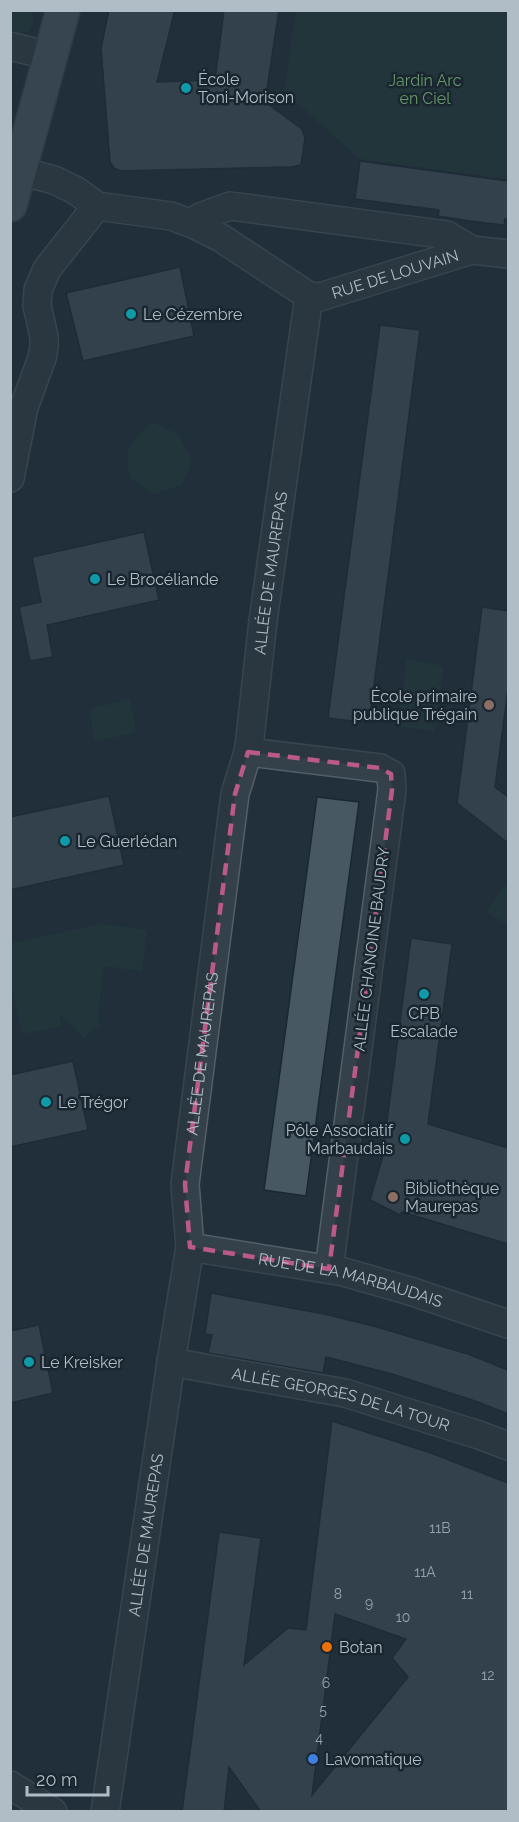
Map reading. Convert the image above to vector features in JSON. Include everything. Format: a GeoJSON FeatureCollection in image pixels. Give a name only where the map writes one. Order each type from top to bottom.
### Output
{"type":"FeatureCollection","features":[{"type":"Feature","properties":{"kind":"main road"},"geometry":{"type":"LineString","coordinates":[[10,204],[63,10]]}},
{"type":"Feature","properties":{"kind":"street"},"geometry":{"type":"LineString","coordinates":[[10,46],[50,56]]}},
{"type":"Feature","properties":{"kind":"street","name":"RUE DE LOUVAIN"},"geometry":{"type":"LineString","coordinates":[[20,171],[54,180],[75,190],[97,206],[171,216],[195,225],[221,238],[309,296],[320,297],[472,250],[508,254]]}},
{"type":"Feature","properties":{"kind":"street"},"geometry":{"type":"LineString","coordinates":[[10,478],[24,407],[44,347],[37,305],[38,290],[47,269],[97,206]]}},
{"type":"Feature","properties":{"kind":"street","name":"RUE DE LOUVAIN"},"geometry":{"type":"LineString","coordinates":[[195,225],[200,217],[230,206],[447,235],[472,250]]}},
{"type":"Feature","properties":{"kind":"street","name":"ALLÉE DE MAUREPAS"},"geometry":{"type":"LineString","coordinates":[[105,1812],[190,1247],[185,1184],[235,794],[248,752],[268,586],[309,296]]}},
{"type":"Feature","properties":{"kind":"street","name":"ALLÉE CHANOINE BAUDRY"},"geometry":{"type":"LineString","coordinates":[[248,752],[380,768],[391,774],[392,790],[329,1269]]}},
{"type":"Feature","properties":{"kind":"street","name":"RUE DE LA MARBAUDAIS"},"geometry":{"type":"LineString","coordinates":[[190,1247],[329,1269],[410,1291],[508,1324]]}},
{"type":"Feature","properties":{"kind":"street","name":"ALLÉE GEORGES DE LA TOUR"},"geometry":{"type":"LineString","coordinates":[[171,1362],[345,1393],[508,1446]]}},
{"type":"Feature","properties":{"kind":"street"},"geometry":{"type":"LineString","coordinates":[[10,1785],[53,1812]]}},
{"type":"Feature","properties":{"kind":"highlighted area"},"geometry":{"type":"Polygon","coordinates":[[[248,752],[380,768],[391,774],[392,790],[329,1269],[190,1247],[185,1184],[235,794],[248,752]]]}},
{"type":"Feature","properties":{"kind":"green space"},"geometry":{"type":"Polygon","coordinates":[[[11,10],[30,11],[33,21],[29,31],[17,32],[11,29],[11,10]]]}},
{"type":"Feature","properties":{"kind":"green space","name":"Jardin Arc en Ciel"},"geometry":{"type":"Polygon","coordinates":[[[296,11],[508,11],[508,179],[360,159],[284,91],[296,11]]]}},
{"type":"Feature","properties":{"kind":"green space"},"geometry":{"type":"Polygon","coordinates":[[[152,422],[179,435],[192,461],[182,485],[154,494],[130,478],[127,459],[134,440],[152,422]]]}},
{"type":"Feature","properties":{"kind":"green space"},"geometry":{"type":"Polygon","coordinates":[[[407,659],[444,666],[434,731],[398,726],[407,659]]]}},
{"type":"Feature","properties":{"kind":"green space"},"geometry":{"type":"Polygon","coordinates":[[[130,699],[136,732],[94,742],[90,709],[130,699]]]}},
{"type":"Feature","properties":{"kind":"green space"},"geometry":{"type":"Polygon","coordinates":[[[504,885],[508,889],[508,925],[487,912],[504,885]]]}},
{"type":"Feature","properties":{"kind":"green space"},"geometry":{"type":"Polygon","coordinates":[[[102,924],[147,930],[142,971],[104,966],[98,1015],[100,1025],[83,1038],[59,1014],[61,1026],[22,1034],[11,982],[11,943],[102,924]]]}},
{"type":"Feature","properties":{"kind":"building","name":"École Toni-Morison"},"geometry":{"type":"Polygon","coordinates":[[[109,10],[175,10],[157,82],[215,80],[224,10],[279,10],[265,102],[302,129],[305,138],[301,165],[120,171],[114,168],[110,162],[101,48],[109,10]]]}},
{"type":"Feature","properties":{"kind":"building"},"geometry":{"type":"Polygon","coordinates":[[[360,161],[508,181],[508,219],[505,219],[504,225],[470,221],[438,216],[439,210],[355,199],[360,161]]]}},
{"type":"Feature","properties":{"kind":"building","name":"Le Cézembre"},"geometry":{"type":"Polygon","coordinates":[[[180,267],[194,336],[83,361],[66,293],[180,267]]]}},
{"type":"Feature","properties":{"kind":"building"},"geometry":{"type":"Polygon","coordinates":[[[380,325],[420,330],[369,723],[328,718],[380,325]]]}},
{"type":"Feature","properties":{"kind":"building","name":"Le Brocéliande"},"geometry":{"type":"Polygon","coordinates":[[[144,532],[159,600],[47,625],[53,657],[30,661],[19,607],[41,602],[32,557],[144,532]]]}},
{"type":"Feature","properties":{"kind":"building","name":"École primaire publique Trégain"},"geometry":{"type":"Polygon","coordinates":[[[482,607],[508,611],[508,689],[495,787],[508,797],[508,843],[457,803],[482,607]]]}},
{"type":"Feature","properties":{"kind":"building","name":"Le Guerlédan"},"geometry":{"type":"Polygon","coordinates":[[[109,796],[124,865],[10,890],[10,817],[109,796]]]}},
{"type":"Feature","properties":{"kind":"building"},"geometry":{"type":"Polygon","coordinates":[[[317,797],[359,802],[306,1196],[264,1190],[317,797]]]}},
{"type":"Feature","properties":{"kind":"building","name":"Pôle Associatif Marbaudais"},"geometry":{"type":"Polygon","coordinates":[[[411,938],[452,944],[428,1124],[508,1148],[508,1244],[402,1212],[400,1215],[370,1200],[382,1159],[411,938]]]}},
{"type":"Feature","properties":{"kind":"building","name":"Le Trégor"},"geometry":{"type":"Polygon","coordinates":[[[73,1061],[88,1130],[10,1147],[10,1075],[73,1061]]]}},
{"type":"Feature","properties":{"kind":"building"},"geometry":{"type":"Polygon","coordinates":[[[211,1293],[324,1314],[377,1327],[468,1354],[508,1370],[508,1414],[392,1374],[326,1357],[323,1373],[208,1353],[212,1335],[205,1334],[211,1293]]]}},
{"type":"Feature","properties":{"kind":"building","name":"Le Kreisker"},"geometry":{"type":"Polygon","coordinates":[[[39,1325],[53,1393],[10,1403],[10,1331],[39,1325]]]}},
{"type":"Feature","properties":{"kind":"building"},"geometry":{"type":"Polygon","coordinates":[[[332,1421],[431,1453],[508,1483],[508,1812],[261,1812],[229,1767],[224,1812],[182,1812],[219,1532],[261,1538],[244,1665],[288,1628],[306,1630],[332,1421]],[[335,1614],[312,1795],[408,1677],[392,1658],[406,1639],[335,1614]]]}},
{"type":"Feature","properties":{"kind":"place","name":"École Toni-Morison"},"geometry":{"type":"Point","coordinates":[186,88]}},
{"type":"Feature","properties":{"kind":"place","name":"Le Cézembre"},"geometry":{"type":"Point","coordinates":[131,314]}},
{"type":"Feature","properties":{"kind":"place","name":"Le Brocéliande"},"geometry":{"type":"Point","coordinates":[95,579]}},
{"type":"Feature","properties":{"kind":"place","name":"École primaire publique Trégain"},"geometry":{"type":"Point","coordinates":[489,705]}},
{"type":"Feature","properties":{"kind":"place","name":"Le Guerlédan"},"geometry":{"type":"Point","coordinates":[65,841]}},
{"type":"Feature","properties":{"kind":"place","name":"CPB Escalade"},"geometry":{"type":"Point","coordinates":[424,994]}},
{"type":"Feature","properties":{"kind":"place","name":"Le Trégor"},"geometry":{"type":"Point","coordinates":[46,1102]}},
{"type":"Feature","properties":{"kind":"place","name":"Pôle Associatif Marbaudais"},"geometry":{"type":"Point","coordinates":[405,1139]}},
{"type":"Feature","properties":{"kind":"place","name":"Bibliothèque Maurepas"},"geometry":{"type":"Point","coordinates":[393,1197]}},
{"type":"Feature","properties":{"kind":"place","name":"Le Kreisker"},"geometry":{"type":"Point","coordinates":[29,1362]}},
{"type":"Feature","properties":{"kind":"place","name":"Botan"},"geometry":{"type":"Point","coordinates":[327,1647]}},
{"type":"Feature","properties":{"kind":"place","name":"Lavomatique"},"geometry":{"type":"Point","coordinates":[313,1759]}}]}
